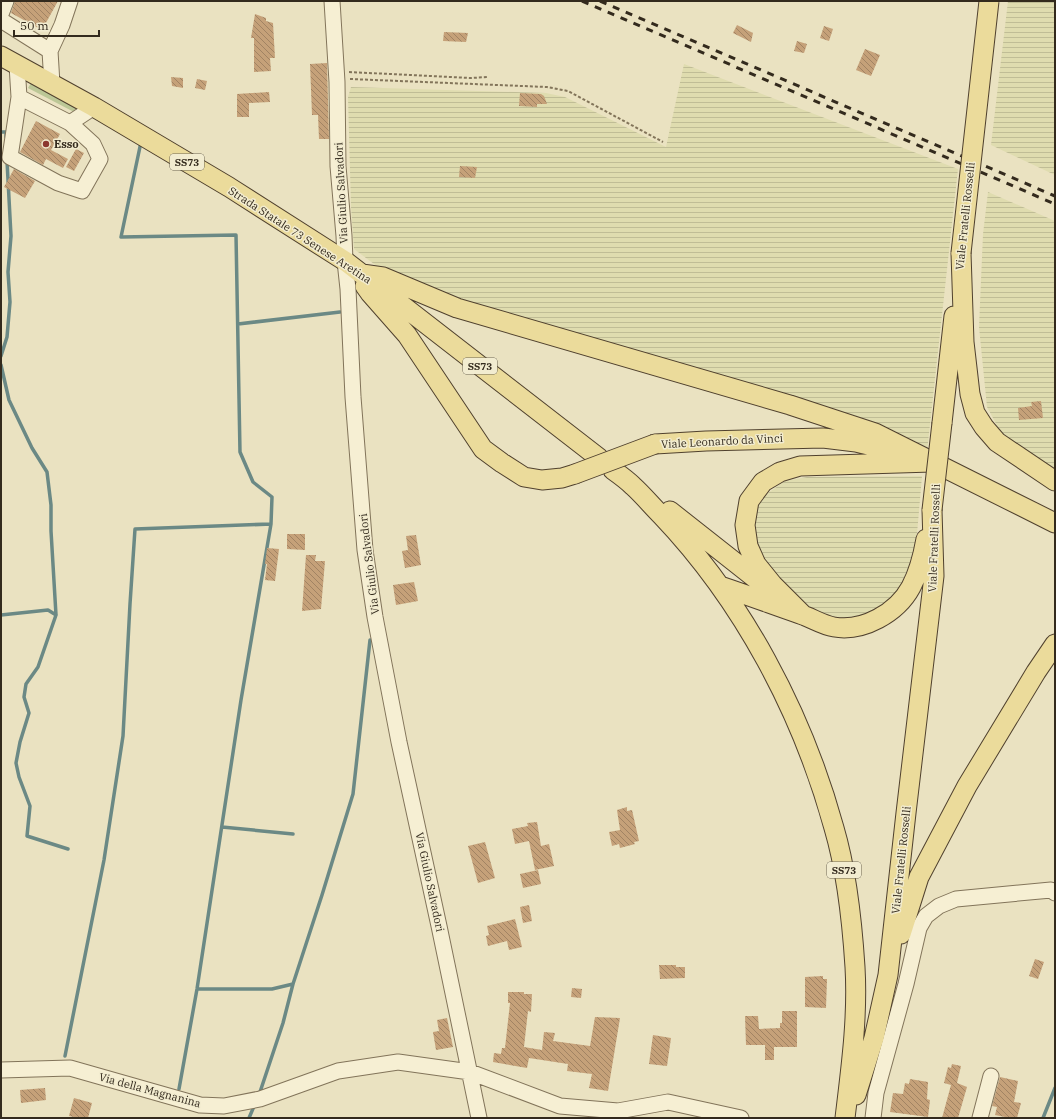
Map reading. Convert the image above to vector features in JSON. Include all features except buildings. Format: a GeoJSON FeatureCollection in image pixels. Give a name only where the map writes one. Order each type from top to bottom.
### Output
{"type":"FeatureCollection","features":[{"type":"Feature","properties":{"kind":"main road","name":"Viale Fratelli Rosselli"},"geometry":{"type":"LineString","coordinates":[[849,1118],[874,1038],[888,975],[934,576],[932,510],[989,1]]}},
{"type":"Feature","properties":{"kind":"main road","name":"Strada Statale 73 Senese Aretina"},"geometry":{"type":"LineString","coordinates":[[9,60],[94,107],[228,187],[353,267],[598,458]]}},
{"type":"Feature","properties":{"kind":"main road"},"geometry":{"type":"LineString","coordinates":[[961,253],[964,342],[970,394],[975,413],[984,428],[997,442],[1055,481]]}},
{"type":"Feature","properties":{"kind":"main road","name":"Viale Leonardo da Vinci"},"geometry":{"type":"LineString","coordinates":[[353,267],[370,293],[407,335],[483,449],[524,477],[542,480],[562,478],[655,444],[823,438],[856,442],[889,450],[911,450]]}},
{"type":"Feature","properties":{"kind":"main road","name":"Viale Leonardo da Vinci"},"geometry":{"type":"LineString","coordinates":[[353,267],[383,277],[456,308],[832,418],[875,433],[1055,523]]}},
{"type":"Feature","properties":{"kind":"main road"},"geometry":{"type":"LineString","coordinates":[[803,615],[773,585],[756,564],[748,546],[745,525],[749,501],[763,482],[780,472],[800,466],[934,462]]}},
{"type":"Feature","properties":{"kind":"main road","name":"SS73"},"geometry":{"type":"LineString","coordinates":[[613,470],[632,485],[685,541],[720,586],[753,638],[781,690],[798,725],[817,774],[834,828],[845,873],[852,929],[855,968],[855,1008],[853,1049],[845,1118]]}},
{"type":"Feature","properties":{"kind":"main road"},"geometry":{"type":"LineString","coordinates":[[632,485],[677,516],[803,615]]}},
{"type":"Feature","properties":{"kind":"main road"},"geometry":{"type":"LineString","coordinates":[[744,570],[734,572],[729,575],[720,586],[834,627],[857,627],[867,624],[883,616],[902,599],[910,589],[922,560],[932,510]]}},
{"type":"Feature","properties":{"kind":"main road"},"geometry":{"type":"LineString","coordinates":[[888,975],[919,877],[967,786],[1036,672],[1055,644]]}},
{"type":"Feature","properties":{"kind":"street"},"geometry":{"type":"LineString","coordinates":[[1,14],[6,1]]}},
{"type":"Feature","properties":{"kind":"street"},"geometry":{"type":"LineString","coordinates":[[52,84],[50,51],[70,1]]}},
{"type":"Feature","properties":{"kind":"street","name":"Via Giulio Salvadori"},"geometry":{"type":"LineString","coordinates":[[332,1],[336,76],[338,166],[344,236],[353,267],[348,289],[353,397],[365,550],[375,617],[399,742],[438,919],[479,1118]]}},
{"type":"Feature","properties":{"kind":"street"},"geometry":{"type":"LineString","coordinates":[[1,20],[50,51]]}},
{"type":"Feature","properties":{"kind":"street"},"geometry":{"type":"LineString","coordinates":[[9,60],[19,97],[10,157],[58,183],[82,191],[100,159],[93,144],[70,122],[19,97]]}},
{"type":"Feature","properties":{"kind":"street"},"geometry":{"type":"LineString","coordinates":[[70,122],[94,107]]}},
{"type":"Feature","properties":{"kind":"street"},"geometry":{"type":"LineString","coordinates":[[873,1118],[876,1093],[906,984],[919,928],[926,916],[939,906],[956,899],[1051,890],[1055,894]]}},
{"type":"Feature","properties":{"kind":"street","name":"Via della Magnanina"},"geometry":{"type":"LineString","coordinates":[[1,1070],[70,1068],[200,1105],[224,1106],[260,1098],[338,1071],[398,1062],[470,1072],[560,1106],[618,1111],[668,1102],[741,1118]]}},
{"type":"Feature","properties":{"kind":"street"},"geometry":{"type":"LineString","coordinates":[[980,1118],[991,1076]]}},
{"type":"Feature","properties":{"kind":"path"},"geometry":{"type":"LineString","coordinates":[[336,76],[487,77]]}},
{"type":"Feature","properties":{"kind":"path"},"geometry":{"type":"LineString","coordinates":[[336,76],[348,78],[548,87],[568,91],[663,142]]}},
{"type":"Feature","properties":{"kind":"shaded area"},"geometry":{"type":"Polygon","coordinates":[[[1008,1],[1055,1],[1055,175],[991,145],[1008,1]]]}},
{"type":"Feature","properties":{"kind":"shaded area"},"geometry":{"type":"Polygon","coordinates":[[[684,64],[958,169],[927,452],[472,305],[382,270],[354,249],[351,207],[348,97],[351,87],[546,93],[565,97],[666,147],[684,64]]]}},
{"type":"Feature","properties":{"kind":"shaded area"},"geometry":{"type":"Polygon","coordinates":[[[988,192],[1055,221],[1055,470],[1001,433],[987,407],[979,327],[983,234],[988,192]]]}},
{"type":"Feature","properties":{"kind":"shaded area"},"geometry":{"type":"Polygon","coordinates":[[[922,476],[916,546],[905,587],[889,603],[865,617],[845,622],[823,616],[786,594],[750,539],[756,507],[768,493],[785,481],[807,477],[922,476]]]}},
{"type":"Feature","properties":{"kind":"green space"},"geometry":{"type":"Polygon","coordinates":[[[31,83],[77,106],[74,112],[28,88],[31,83]]]}},
{"type":"Feature","properties":{"kind":"waterway"},"geometry":{"type":"LineString","coordinates":[[1,132],[6,132],[6,137]]}},
{"type":"Feature","properties":{"kind":"waterway"},"geometry":{"type":"LineString","coordinates":[[141,142],[121,237],[236,235],[240,452],[253,482],[272,497],[271,524],[241,700],[197,989],[179,1089]]}},
{"type":"Feature","properties":{"kind":"waterway"},"geometry":{"type":"LineString","coordinates":[[1,356],[7,337],[10,302],[8,272],[11,236],[7,161]]}},
{"type":"Feature","properties":{"kind":"waterway"},"geometry":{"type":"LineString","coordinates":[[238,324],[340,312]]}},
{"type":"Feature","properties":{"kind":"waterway"},"geometry":{"type":"LineString","coordinates":[[1,365],[9,400],[32,448],[47,472],[51,505],[56,615],[38,667],[26,684],[24,697],[29,713],[20,742],[16,763],[19,777],[30,806],[27,836],[68,849]]}},
{"type":"Feature","properties":{"kind":"waterway"},"geometry":{"type":"LineString","coordinates":[[65,1056],[104,860],[123,736],[135,529],[271,524]]}},
{"type":"Feature","properties":{"kind":"waterway"},"geometry":{"type":"LineString","coordinates":[[1,615],[48,610],[56,615]]}},
{"type":"Feature","properties":{"kind":"waterway"},"geometry":{"type":"LineString","coordinates":[[259,1095],[283,1023],[293,984],[353,794],[370,640]]}},
{"type":"Feature","properties":{"kind":"waterway"},"geometry":{"type":"LineString","coordinates":[[222,827],[293,834]]}},
{"type":"Feature","properties":{"kind":"waterway"},"geometry":{"type":"LineString","coordinates":[[197,989],[272,989],[293,984]]}},
{"type":"Feature","properties":{"kind":"waterway"},"geometry":{"type":"LineString","coordinates":[[1043,1118],[1055,1088]]}},
{"type":"Feature","properties":{"kind":"waterway"},"geometry":{"type":"LineString","coordinates":[[249,1118],[255,1104]]}},
{"type":"Feature","properties":{"kind":"railway"},"geometry":{"type":"LineString","coordinates":[[582,1],[1055,204]]}},
{"type":"Feature","properties":{"kind":"railway"},"geometry":{"type":"LineString","coordinates":[[600,1],[1055,196]]}},
{"type":"Feature","properties":{"kind":"place","name":"Esso"},"geometry":{"type":"Point","coordinates":[46,144]}}]}
